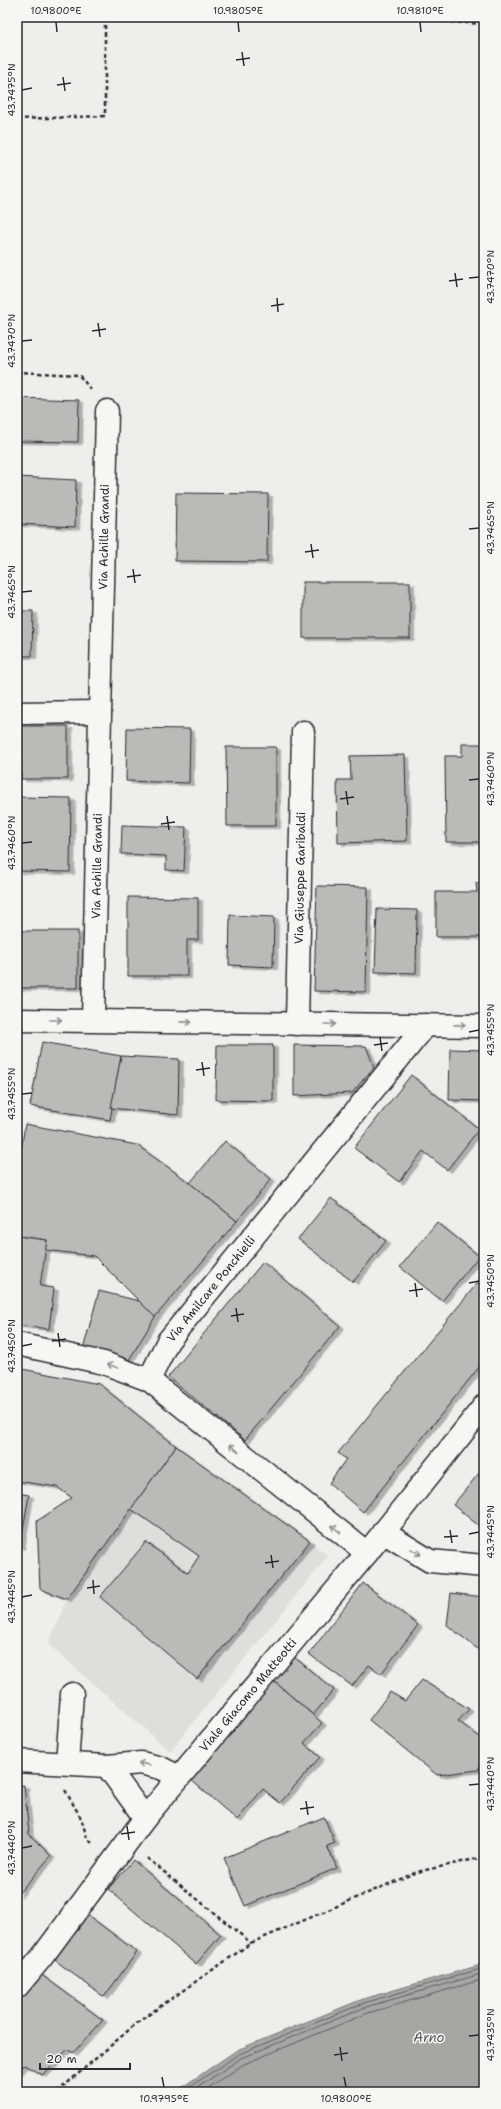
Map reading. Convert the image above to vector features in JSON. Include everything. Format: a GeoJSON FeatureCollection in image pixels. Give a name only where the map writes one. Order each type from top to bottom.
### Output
{"type":"FeatureCollection","features":[{"type":"Feature","properties":{"kind":"street","name":"Via Achille Grandi"},"geometry":{"type":"LineString","coordinates":[[93,1020],[107,411]]}},
{"type":"Feature","properties":{"kind":"street"},"geometry":{"type":"LineString","coordinates":[[17,713],[100,712]]}},
{"type":"Feature","properties":{"kind":"street","name":"Via Giuseppe Garibaldi"},"geometry":{"type":"LineString","coordinates":[[297,1024],[303,732]]}},
{"type":"Feature","properties":{"kind":"street"},"geometry":{"type":"LineString","coordinates":[[17,1020],[484,1026]]}},
{"type":"Feature","properties":{"kind":"street","name":"Via Amilcare Ponchielli"},"geometry":{"type":"LineString","coordinates":[[149,1380],[168,1341],[426,1025]]}},
{"type":"Feature","properties":{"kind":"street"},"geometry":{"type":"LineString","coordinates":[[17,1344],[104,1363],[149,1380],[367,1553]]}},
{"type":"Feature","properties":{"kind":"street","name":"Viale Giacomo Matteotti"},"geometry":{"type":"LineString","coordinates":[[17,1987],[42,1957],[144,1818],[367,1553],[484,1406]]}},
{"type":"Feature","properties":{"kind":"street"},"geometry":{"type":"LineString","coordinates":[[383,1532],[430,1561],[484,1566]]}},
{"type":"Feature","properties":{"kind":"street"},"geometry":{"type":"LineString","coordinates":[[58,1762],[72,1694]]}},
{"type":"Feature","properties":{"kind":"street"},"geometry":{"type":"LineString","coordinates":[[21,1760],[107,1766],[141,1763],[161,1768],[179,1777]]}},
{"type":"Feature","properties":{"kind":"street"},"geometry":{"type":"LineString","coordinates":[[107,1766],[144,1818]]}},
{"type":"Feature","properties":{"kind":"path"},"geometry":{"type":"LineString","coordinates":[[17,119],[105,116],[105,17]]}},
{"type":"Feature","properties":{"kind":"path"},"geometry":{"type":"LineString","coordinates":[[433,17],[434,21],[484,24]]}},
{"type":"Feature","properties":{"kind":"path"},"geometry":{"type":"LineString","coordinates":[[17,372],[79,375],[107,411]]}},
{"type":"Feature","properties":{"kind":"path"},"geometry":{"type":"LineString","coordinates":[[58,1762],[58,1779],[81,1818],[87,1838],[111,1862]]}},
{"type":"Feature","properties":{"kind":"path"},"geometry":{"type":"LineString","coordinates":[[127,1842],[251,1943]]}},
{"type":"Feature","properties":{"kind":"path"},"geometry":{"type":"LineString","coordinates":[[57,2092],[138,2022],[251,1943],[416,1872],[484,1857]]}},
{"type":"Feature","properties":{"kind":"shaded area"},"geometry":{"type":"Polygon","coordinates":[[[176,1446],[310,1541],[328,1556],[170,1751],[48,1644],[67,1599],[176,1446]]]}},
{"type":"Feature","properties":{"kind":"water","name":"Arno"},"geometry":{"type":"Polygon","coordinates":[[[484,1964],[484,2092],[175,2092],[237,2050],[363,1999],[484,1964]]]}},
{"type":"Feature","properties":{"kind":"building"},"geometry":{"type":"Polygon","coordinates":[[[17,398],[79,400],[78,442],[17,441],[17,398]]]}},
{"type":"Feature","properties":{"kind":"building"},"geometry":{"type":"Polygon","coordinates":[[[17,477],[76,480],[75,527],[17,524],[17,477]]]}},
{"type":"Feature","properties":{"kind":"building"},"geometry":{"type":"Polygon","coordinates":[[[176,493],[268,494],[267,562],[175,561],[176,493]]]}},
{"type":"Feature","properties":{"kind":"building"},"geometry":{"type":"Polygon","coordinates":[[[303,582],[410,582],[410,638],[303,638],[303,582]]]}},
{"type":"Feature","properties":{"kind":"building"},"geometry":{"type":"Polygon","coordinates":[[[17,611],[33,611],[32,656],[17,656],[17,611]]]}},
{"type":"Feature","properties":{"kind":"building"},"geometry":{"type":"Polygon","coordinates":[[[21,726],[68,726],[68,779],[21,779],[21,726]]]}},
{"type":"Feature","properties":{"kind":"building"},"geometry":{"type":"Polygon","coordinates":[[[127,728],[190,729],[189,783],[126,781],[127,728]]]}},
{"type":"Feature","properties":{"kind":"building"},"geometry":{"type":"Polygon","coordinates":[[[462,744],[484,744],[484,842],[446,842],[445,756],[462,756],[462,744]]]}},
{"type":"Feature","properties":{"kind":"building"},"geometry":{"type":"Polygon","coordinates":[[[226,747],[276,747],[276,826],[227,826],[226,747]]]}},
{"type":"Feature","properties":{"kind":"building"},"geometry":{"type":"Polygon","coordinates":[[[405,755],[407,841],[338,843],[337,780],[351,780],[350,756],[405,755]]]}},
{"type":"Feature","properties":{"kind":"building"},"geometry":{"type":"Polygon","coordinates":[[[17,797],[71,798],[70,872],[17,871],[17,797]]]}},
{"type":"Feature","properties":{"kind":"building"},"geometry":{"type":"Polygon","coordinates":[[[122,825],[186,827],[184,871],[166,870],[166,856],[121,854],[122,825]]]}},
{"type":"Feature","properties":{"kind":"building"},"geometry":{"type":"Polygon","coordinates":[[[476,883],[484,883],[484,937],[436,937],[436,892],[477,892],[476,883]]]}},
{"type":"Feature","properties":{"kind":"building"},"geometry":{"type":"Polygon","coordinates":[[[317,886],[368,887],[366,992],[314,991],[317,886]]]}},
{"type":"Feature","properties":{"kind":"building"},"geometry":{"type":"Polygon","coordinates":[[[128,897],[198,898],[198,940],[187,940],[187,976],[128,976],[128,897]]]}},
{"type":"Feature","properties":{"kind":"building"},"geometry":{"type":"Polygon","coordinates":[[[377,909],[417,910],[416,973],[375,972],[377,909]]]}},
{"type":"Feature","properties":{"kind":"building"},"geometry":{"type":"Polygon","coordinates":[[[230,915],[274,917],[273,967],[229,965],[230,915]]]}},
{"type":"Feature","properties":{"kind":"building"},"geometry":{"type":"Polygon","coordinates":[[[17,931],[78,931],[78,988],[17,988],[17,931]]]}},
{"type":"Feature","properties":{"kind":"building"},"geometry":{"type":"Polygon","coordinates":[[[42,1042],[121,1056],[110,1120],[30,1106],[42,1042]]]}},
{"type":"Feature","properties":{"kind":"building"},"geometry":{"type":"Polygon","coordinates":[[[217,1045],[273,1045],[273,1101],[216,1100],[217,1045]]]}},
{"type":"Feature","properties":{"kind":"building"},"geometry":{"type":"Polygon","coordinates":[[[294,1045],[366,1046],[374,1067],[352,1093],[294,1096],[294,1045]]]}},
{"type":"Feature","properties":{"kind":"building"},"geometry":{"type":"Polygon","coordinates":[[[450,1049],[484,1050],[484,1101],[449,1100],[450,1049]]]}},
{"type":"Feature","properties":{"kind":"building"},"geometry":{"type":"Polygon","coordinates":[[[121,1056],[179,1059],[178,1115],[111,1108],[121,1056]]]}},
{"type":"Feature","properties":{"kind":"building"},"geometry":{"type":"Polygon","coordinates":[[[411,1075],[479,1129],[447,1170],[423,1151],[399,1182],[354,1148],[411,1075]]]}},
{"type":"Feature","properties":{"kind":"building"},"geometry":{"type":"Polygon","coordinates":[[[25,1124],[137,1145],[190,1183],[237,1221],[155,1317],[94,1256],[45,1250],[47,1240],[17,1236],[17,1178],[25,1124]]]}},
{"type":"Feature","properties":{"kind":"building"},"geometry":{"type":"Polygon","coordinates":[[[225,1141],[271,1179],[237,1221],[190,1183],[225,1141]]]}},
{"type":"Feature","properties":{"kind":"building"},"geometry":{"type":"Polygon","coordinates":[[[331,1198],[386,1241],[353,1282],[298,1239],[331,1198]]]}},
{"type":"Feature","properties":{"kind":"building"},"geometry":{"type":"Polygon","coordinates":[[[437,1222],[479,1256],[442,1301],[400,1267],[437,1222]]]}},
{"type":"Feature","properties":{"kind":"building"},"geometry":{"type":"Polygon","coordinates":[[[17,1236],[47,1240],[40,1286],[54,1288],[49,1329],[17,1325],[17,1236]]]}},
{"type":"Feature","properties":{"kind":"building"},"geometry":{"type":"Polygon","coordinates":[[[263,1262],[340,1326],[245,1440],[168,1377],[263,1262]]]}},
{"type":"Feature","properties":{"kind":"building"},"geometry":{"type":"Polygon","coordinates":[[[484,1275],[484,1361],[363,1512],[329,1483],[346,1459],[338,1453],[484,1275]]]}},
{"type":"Feature","properties":{"kind":"building"},"geometry":{"type":"Polygon","coordinates":[[[99,1291],[139,1301],[155,1317],[129,1360],[84,1346],[99,1291]]]}},
{"type":"Feature","properties":{"kind":"building"},"geometry":{"type":"Polygon","coordinates":[[[17,1368],[99,1384],[176,1446],[67,1599],[40,1589],[37,1521],[72,1498],[57,1487],[17,1481],[17,1368]]]}},
{"type":"Feature","properties":{"kind":"building"},"geometry":{"type":"Polygon","coordinates":[[[176,1446],[310,1541],[197,1679],[100,1597],[146,1542],[188,1573],[199,1556],[131,1509],[176,1446]]]}},
{"type":"Feature","properties":{"kind":"building"},"geometry":{"type":"Polygon","coordinates":[[[484,1467],[484,1530],[453,1505],[484,1467]]]}},
{"type":"Feature","properties":{"kind":"building"},"geometry":{"type":"Polygon","coordinates":[[[17,1493],[29,1495],[20,1547],[17,1546],[17,1493]]]}},
{"type":"Feature","properties":{"kind":"building"},"geometry":{"type":"Polygon","coordinates":[[[363,1583],[418,1625],[381,1674],[369,1665],[352,1686],[309,1654],[363,1583]]]}},
{"type":"Feature","properties":{"kind":"building"},"geometry":{"type":"Polygon","coordinates":[[[451,1593],[484,1597],[484,1654],[447,1625],[451,1593]]]}},
{"type":"Feature","properties":{"kind":"building"},"geometry":{"type":"Polygon","coordinates":[[[294,1657],[334,1690],[313,1715],[274,1681],[294,1657]]]}},
{"type":"Feature","properties":{"kind":"building"},"geometry":{"type":"Polygon","coordinates":[[[422,1680],[469,1709],[458,1721],[484,1740],[484,1758],[478,1770],[437,1775],[369,1720],[390,1692],[405,1701],[422,1680]]]}},
{"type":"Feature","properties":{"kind":"building"},"geometry":{"type":"Polygon","coordinates":[[[274,1681],[322,1723],[304,1743],[320,1757],[280,1803],[263,1789],[237,1820],[190,1779],[274,1681]]]}},
{"type":"Feature","properties":{"kind":"building"},"geometry":{"type":"Polygon","coordinates":[[[24,1785],[29,1834],[51,1856],[17,1895],[17,1786],[24,1785]]]}},
{"type":"Feature","properties":{"kind":"building"},"geometry":{"type":"Polygon","coordinates":[[[324,1817],[335,1843],[327,1846],[337,1868],[245,1906],[224,1858],[324,1817]]]}},
{"type":"Feature","properties":{"kind":"building"},"geometry":{"type":"Polygon","coordinates":[[[133,1860],[221,1935],[196,1964],[108,1889],[133,1860]]]}},
{"type":"Feature","properties":{"kind":"building"},"geometry":{"type":"Polygon","coordinates":[[[85,1913],[137,1952],[104,1997],[52,1958],[85,1913]]]}},
{"type":"Feature","properties":{"kind":"building"},"geometry":{"type":"Polygon","coordinates":[[[39,1973],[103,2020],[73,2053],[68,2049],[42,2075],[24,2065],[17,2073],[17,2000],[39,1973]]]}}]}
